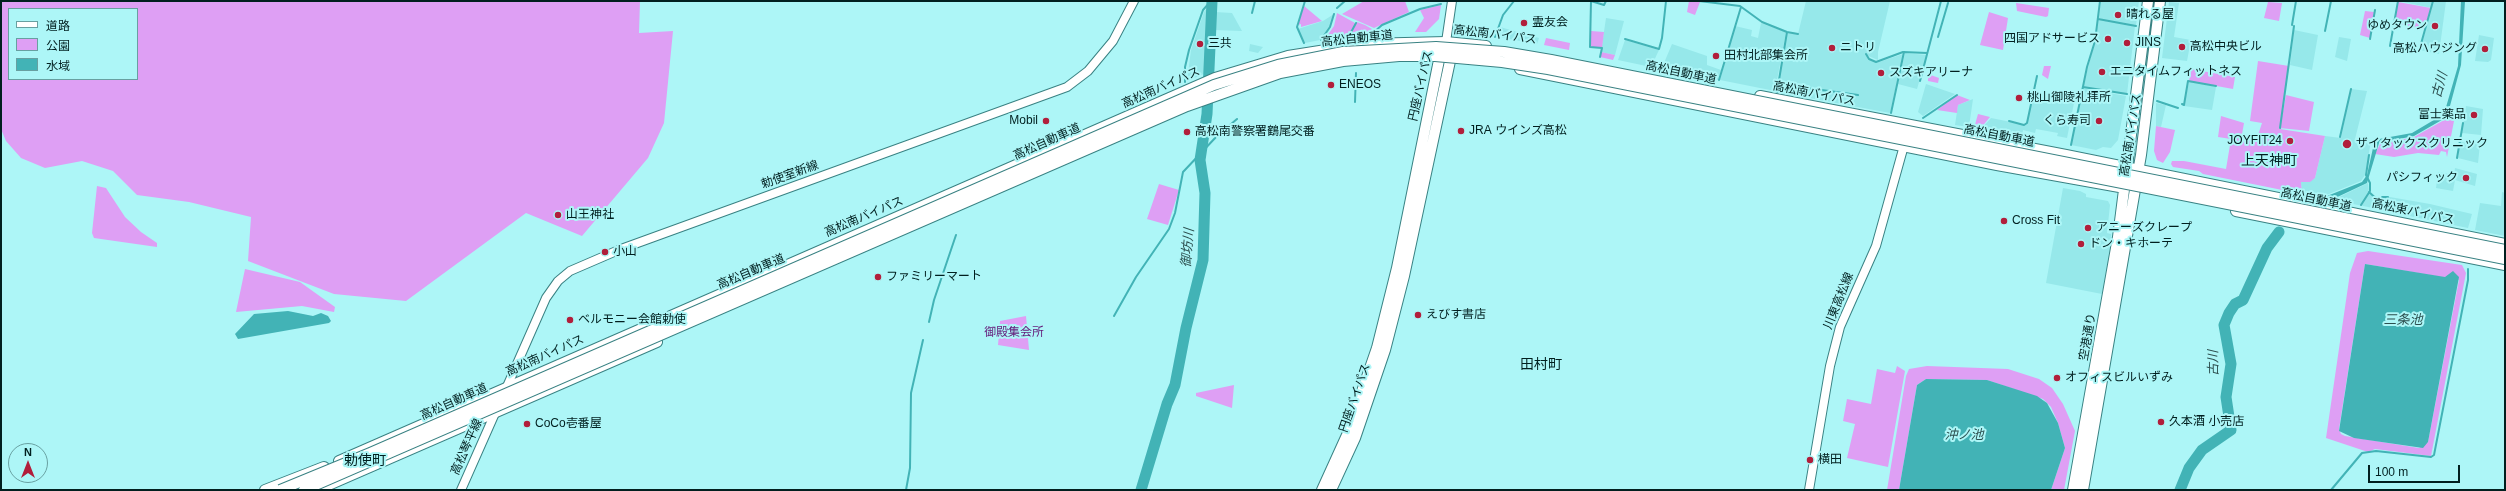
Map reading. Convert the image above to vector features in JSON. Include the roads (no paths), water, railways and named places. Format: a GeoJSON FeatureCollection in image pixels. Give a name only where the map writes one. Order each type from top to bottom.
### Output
{"type":"FeatureCollection","features":[{"type":"Feature","properties":{"kind":"highway","name":"高松南バイパス"},"geometry":{"type":"LineString","coordinates":[[2130,189],[2128,167],[2148,1]]}},
{"type":"Feature","properties":{"kind":"highway","name":"高松南バイパス"},"geometry":{"type":"LineString","coordinates":[[2130,189],[2139,170],[2147,116],[2160,1]]}},
{"type":"Feature","properties":{"kind":"highway","name":"高松南バイパス"},"geometry":{"type":"LineString","coordinates":[[265,490],[506,388],[1215,78],[1288,56],[1326,49],[1364,44],[1446,42],[1552,56],[2128,167]]}},
{"type":"Feature","properties":{"kind":"highway","name":"円座バイパス"},"geometry":{"type":"LineString","coordinates":[[1322,490],[1347,435],[1377,348],[1395,274],[1439,60],[1446,42]]}},
{"type":"Feature","properties":{"kind":"highway","name":"円座バイパス"},"geometry":{"type":"LineString","coordinates":[[1332,490],[1355,438],[1385,350],[1404,276],[1450,61],[1446,42]]}},
{"type":"Feature","properties":{"kind":"highway","name":"高松自動車道"},"geometry":{"type":"LineString","coordinates":[[280,490],[370,453],[1183,98],[1221,83],[1278,65],[1343,52],[1391,48],[1436,47],[1504,52],[1551,60],[2505,250]]}},
{"type":"Feature","properties":{"kind":"highway","name":"高松自動車道"},"geometry":{"type":"LineString","coordinates":[[304,490],[1187,106],[1280,73],[1343,61],[1399,56],[1441,57],[1548,69],[2505,259]]}},
{"type":"Feature","properties":{"kind":"highway","name":"高松南バイパス"},"geometry":{"type":"LineString","coordinates":[[317,490],[1200,104],[1273,79],[1330,67],[1372,62],[1439,60],[1522,70],[1904,146],[2130,189]]}},
{"type":"Feature","properties":{"kind":"highway"},"geometry":{"type":"LineString","coordinates":[[2147,116],[2146,166],[2151,172]]}},
{"type":"Feature","properties":{"kind":"highway"},"geometry":{"type":"LineString","coordinates":[[1910,126],[1928,134],[2040,156]]}},
{"type":"Feature","properties":{"kind":"highway"},"geometry":{"type":"LineString","coordinates":[[1904,146],[1926,145],[2037,168]]}},
{"type":"Feature","properties":{"kind":"highway"},"geometry":{"type":"LineString","coordinates":[[2106,163],[2122,159],[2130,148]]}},
{"type":"Feature","properties":{"kind":"highway","name":"高松東バイパス"},"geometry":{"type":"LineString","coordinates":[[2128,167],[2505,244]]}},
{"type":"Feature","properties":{"kind":"highway"},"geometry":{"type":"LineString","coordinates":[[2102,184],[2117,196],[2123,206]]}},
{"type":"Feature","properties":{"kind":"highway"},"geometry":{"type":"LineString","coordinates":[[2130,189],[2410,247],[2505,265]]}},
{"type":"Feature","properties":{"kind":"highway","name":"空港通り"},"geometry":{"type":"LineString","coordinates":[[2073,490],[2123,206],[2130,189]]}},
{"type":"Feature","properties":{"kind":"highway","name":"空港通り"},"geometry":{"type":"LineString","coordinates":[[2083,490],[2130,189]]}},
{"type":"Feature","properties":{"kind":"highway"},"geometry":{"type":"LineString","coordinates":[[2240,196],[2396,228],[2415,226]]}},
{"type":"Feature","properties":{"kind":"highway"},"geometry":{"type":"LineString","coordinates":[[2238,208],[2394,239],[2410,247]]}},
{"type":"Feature","properties":{"kind":"main road","name":"勅使室新線"},"geometry":{"type":"LineString","coordinates":[[495,413],[546,298],[558,281],[570,271],[621,249],[1068,87],[1088,71],[1113,42],[1125,22],[1134,1]]}},
{"type":"Feature","properties":{"kind":"main road"},"geometry":{"type":"LineString","coordinates":[[1446,42],[1452,1]]}},
{"type":"Feature","properties":{"kind":"main road","name":"川東高松線"},"geometry":{"type":"LineString","coordinates":[[1809,490],[1830,366],[1840,327],[1876,246],[1910,126]]}},
{"type":"Feature","properties":{"kind":"main road","name":"高松琴平線"},"geometry":{"type":"LineString","coordinates":[[461,490],[495,413]]}},
{"type":"Feature","properties":{"kind":"main road"},"geometry":{"type":"LineString","coordinates":[[471,423],[482,429],[485,436]]}},
{"type":"Feature","properties":{"kind":"water"},"geometry":{"type":"Polygon","coordinates":[[[2461,1],[2465,1],[2461,65],[2447,117],[2414,136],[2379,143],[2367,183],[2331,200],[2322,198],[2362,182],[2367,175],[2373,148],[2379,139],[2412,133],[2444,114],[2458,66],[2461,1]]]}},
{"type":"Feature","properties":{"kind":"water","name":"三条池"},"geometry":{"type":"Polygon","coordinates":[[[2365,264],[2445,277],[2453,271],[2459,277],[2428,442],[2423,448],[2354,438],[2339,431],[2365,264]]]}},
{"type":"Feature","properties":{"kind":"water"},"geometry":{"type":"Polygon","coordinates":[[[288,311],[313,316],[321,313],[328,316],[331,321],[329,323],[238,339],[235,334],[254,314],[288,311]]]}},
{"type":"Feature","properties":{"kind":"water","name":"沖ノ池"},"geometry":{"type":"Polygon","coordinates":[[[1926,379],[1987,380],[2037,396],[2047,403],[2058,423],[2065,448],[2051,490],[1899,490],[1917,385],[1926,379]]]}},
{"type":"Feature","properties":{"kind":"waterway"},"geometry":{"type":"LineString","coordinates":[[1185,82],[1185,67],[1189,50],[1203,10],[1211,1]]}},
{"type":"Feature","properties":{"kind":"waterway","name":"御坊川"},"geometry":{"type":"LineString","coordinates":[[1141,490],[1167,404],[1175,385],[1186,328],[1203,260],[1205,193],[1200,160],[1207,114],[1212,1]]}},
{"type":"Feature","properties":{"kind":"waterway"},"geometry":{"type":"LineString","coordinates":[[1252,13],[1255,1]]}},
{"type":"Feature","properties":{"kind":"waterway"},"geometry":{"type":"LineString","coordinates":[[1304,43],[1297,27],[1305,1]]}},
{"type":"Feature","properties":{"kind":"waterway"},"geometry":{"type":"LineString","coordinates":[[1337,8],[1345,1]]}},
{"type":"Feature","properties":{"kind":"waterway"},"geometry":{"type":"LineString","coordinates":[[1495,37],[1503,15],[1514,1]]}},
{"type":"Feature","properties":{"kind":"waterway"},"geometry":{"type":"LineString","coordinates":[[1600,57],[1602,48],[1590,47],[1591,1],[1604,5],[1606,1]]}},
{"type":"Feature","properties":{"kind":"waterway"},"geometry":{"type":"LineString","coordinates":[[1625,39],[1659,49],[1662,38],[1666,1]]}},
{"type":"Feature","properties":{"kind":"waterway"},"geometry":{"type":"LineString","coordinates":[[1699,1],[1740,6],[1762,22],[1787,32],[1798,34]]}},
{"type":"Feature","properties":{"kind":"waterway"},"geometry":{"type":"LineString","coordinates":[[1920,81],[1941,1]]}},
{"type":"Feature","properties":{"kind":"waterway"},"geometry":{"type":"LineString","coordinates":[[2071,145],[2087,67],[2095,41],[2100,1]]}},
{"type":"Feature","properties":{"kind":"waterway"},"geometry":{"type":"LineString","coordinates":[[2292,25],[2296,1]]}},
{"type":"Feature","properties":{"kind":"waterway"},"geometry":{"type":"LineString","coordinates":[[2325,31],[2331,1]]}},
{"type":"Feature","properties":{"kind":"waterway"},"geometry":{"type":"LineString","coordinates":[[2390,46],[2398,1]]}},
{"type":"Feature","properties":{"kind":"waterway"},"geometry":{"type":"LineString","coordinates":[[2419,51],[2433,1]]}},
{"type":"Feature","properties":{"kind":"waterway"},"geometry":{"type":"LineString","coordinates":[[1938,37],[1948,3]]}},
{"type":"Feature","properties":{"kind":"waterway"},"geometry":{"type":"LineString","coordinates":[[1372,34],[1382,25],[1420,9],[1441,4]]}},
{"type":"Feature","properties":{"kind":"waterway"},"geometry":{"type":"LineString","coordinates":[[1719,80],[1741,7]]}},
{"type":"Feature","properties":{"kind":"waterway"},"geometry":{"type":"LineString","coordinates":[[2370,39],[2375,10]]}},
{"type":"Feature","properties":{"kind":"waterway"},"geometry":{"type":"LineString","coordinates":[[1321,40],[1330,27],[1334,14]]}},
{"type":"Feature","properties":{"kind":"waterway"},"geometry":{"type":"LineString","coordinates":[[2098,19],[2136,26]]}},
{"type":"Feature","properties":{"kind":"waterway"},"geometry":{"type":"LineString","coordinates":[[1349,36],[1356,23]]}},
{"type":"Feature","properties":{"kind":"waterway"},"geometry":{"type":"LineString","coordinates":[[2280,128],[2294,26]]}},
{"type":"Feature","properties":{"kind":"waterway"},"geometry":{"type":"LineString","coordinates":[[1777,92],[1787,32]]}},
{"type":"Feature","properties":{"kind":"waterway"},"geometry":{"type":"LineString","coordinates":[[1866,54],[1869,59],[1876,62],[1903,52],[1927,53]]}},
{"type":"Feature","properties":{"kind":"waterway"},"geometry":{"type":"LineString","coordinates":[[1891,113],[1904,52]]}},
{"type":"Feature","properties":{"kind":"waterway"},"geometry":{"type":"LineString","coordinates":[[1355,102],[1356,73]]}},
{"type":"Feature","properties":{"kind":"waterway"},"geometry":{"type":"LineString","coordinates":[[2009,121],[2024,125],[2027,123],[2037,76]]}},
{"type":"Feature","properties":{"kind":"waterway"},"geometry":{"type":"LineString","coordinates":[[2182,104],[2184,105],[2188,81],[2216,86]]}},
{"type":"Feature","properties":{"kind":"waterway"},"geometry":{"type":"LineString","coordinates":[[1778,84],[1858,95]]}},
{"type":"Feature","properties":{"kind":"waterway"},"geometry":{"type":"LineString","coordinates":[[2083,87],[2127,94]]}},
{"type":"Feature","properties":{"kind":"waterway"},"geometry":{"type":"LineString","coordinates":[[2340,137],[2351,89]]}},
{"type":"Feature","properties":{"kind":"waterway"},"geometry":{"type":"LineString","coordinates":[[1923,118],[1957,95]]}},
{"type":"Feature","properties":{"kind":"waterway"},"geometry":{"type":"LineString","coordinates":[[2157,101],[2178,108]]}},
{"type":"Feature","properties":{"kind":"waterway"},"geometry":{"type":"LineString","coordinates":[[1114,316],[1136,277],[1169,229],[1175,213],[1183,172],[1217,136],[1237,119]]}},
{"type":"Feature","properties":{"kind":"waterway"},"geometry":{"type":"LineString","coordinates":[[2457,158],[2463,123]]}},
{"type":"Feature","properties":{"kind":"waterway","name":"古川"},"geometry":{"type":"LineString","coordinates":[[2361,205],[2370,191],[2370,183],[2366,175],[2369,155]]}},
{"type":"Feature","properties":{"kind":"waterway"},"geometry":{"type":"LineString","coordinates":[[2369,192],[2381,203]]}},
{"type":"Feature","properties":{"kind":"waterway"},"geometry":{"type":"LineString","coordinates":[[2380,209],[2382,197],[2388,197]]}},
{"type":"Feature","properties":{"kind":"waterway","name":"古川"},"geometry":{"type":"LineString","coordinates":[[2180,490],[2189,468],[2202,450],[2231,430],[2226,397],[2231,364],[2224,325],[2235,304],[2243,300],[2267,248],[2279,232]]}},
{"type":"Feature","properties":{"kind":"waterway"},"geometry":{"type":"LineString","coordinates":[[929,322],[934,300],[956,235]]}},
{"type":"Feature","properties":{"kind":"waterway"},"geometry":{"type":"LineString","coordinates":[[2331,490],[2362,453],[2376,451],[2431,457],[2434,455],[2468,280],[2468,269]]}},
{"type":"Feature","properties":{"kind":"waterway"},"geometry":{"type":"LineString","coordinates":[[906,490],[910,468],[911,393],[923,340]]}},
{"type":"Feature","properties":{"kind":"place","name":"晴れる屋"},"geometry":{"type":"Point","coordinates":[2118,15]}},
{"type":"Feature","properties":{"kind":"place","name":"霊友会"},"geometry":{"type":"Point","coordinates":[1524,23]}},
{"type":"Feature","properties":{"kind":"place","name":"ゆめタウン"},"geometry":{"type":"Point","coordinates":[2435,26]}},
{"type":"Feature","properties":{"kind":"place","name":"四国アドサービス"},"geometry":{"type":"Point","coordinates":[2108,39]}},
{"type":"Feature","properties":{"kind":"place","name":"JINS"},"geometry":{"type":"Point","coordinates":[2127,43]}},
{"type":"Feature","properties":{"kind":"place","name":"三共"},"geometry":{"type":"Point","coordinates":[1200,44]}},
{"type":"Feature","properties":{"kind":"place","name":"高松中央ビル"},"geometry":{"type":"Point","coordinates":[2182,47]}},
{"type":"Feature","properties":{"kind":"place","name":"ニトリ"},"geometry":{"type":"Point","coordinates":[1832,48]}},
{"type":"Feature","properties":{"kind":"place","name":"高松ハウジング"},"geometry":{"type":"Point","coordinates":[2485,49]}},
{"type":"Feature","properties":{"kind":"place","name":"田村北部集会所"},"geometry":{"type":"Point","coordinates":[1716,56]}},
{"type":"Feature","properties":{"kind":"place","name":"エニタイムフィットネス"},"geometry":{"type":"Point","coordinates":[2102,72]}},
{"type":"Feature","properties":{"kind":"place","name":"スズキアリーナ"},"geometry":{"type":"Point","coordinates":[1881,73]}},
{"type":"Feature","properties":{"kind":"place","name":"ENEOS"},"geometry":{"type":"Point","coordinates":[1331,85]}},
{"type":"Feature","properties":{"kind":"place","name":"桃山御陵礼拝所"},"geometry":{"type":"Point","coordinates":[2019,98]}},
{"type":"Feature","properties":{"kind":"place","name":"富士薬品"},"geometry":{"type":"Point","coordinates":[2474,115]}},
{"type":"Feature","properties":{"kind":"place","name":"Mobil"},"geometry":{"type":"Point","coordinates":[1046,121]}},
{"type":"Feature","properties":{"kind":"place","name":"くら寿司"},"geometry":{"type":"Point","coordinates":[2099,121]}},
{"type":"Feature","properties":{"kind":"place","name":"JRA ウインズ高松"},"geometry":{"type":"Point","coordinates":[1461,131]}},
{"type":"Feature","properties":{"kind":"place","name":"高松南警察署鶴尾交番"},"geometry":{"type":"Point","coordinates":[1187,132]}},
{"type":"Feature","properties":{"kind":"place","name":"JOYFIT24"},"geometry":{"type":"Point","coordinates":[2290,141]}},
{"type":"Feature","properties":{"kind":"place","name":"ザイタックスクリニック"},"geometry":{"type":"Point","coordinates":[2347,144]}},
{"type":"Feature","properties":{"kind":"place","name":"パシフィック"},"geometry":{"type":"Point","coordinates":[2466,178]}},
{"type":"Feature","properties":{"kind":"place","name":"山王神社"},"geometry":{"type":"Point","coordinates":[558,215]}},
{"type":"Feature","properties":{"kind":"place","name":"Cross Fit"},"geometry":{"type":"Point","coordinates":[2004,221]}},
{"type":"Feature","properties":{"kind":"place","name":"アニーズクレープ"},"geometry":{"type":"Point","coordinates":[2088,228]}},
{"type":"Feature","properties":{"kind":"place","name":"ドン・キホーテ"},"geometry":{"type":"Point","coordinates":[2081,244]}},
{"type":"Feature","properties":{"kind":"place","name":"小山"},"geometry":{"type":"Point","coordinates":[605,252]}},
{"type":"Feature","properties":{"kind":"place","name":"ファミリーマート"},"geometry":{"type":"Point","coordinates":[878,277]}},
{"type":"Feature","properties":{"kind":"place","name":"えびす書店"},"geometry":{"type":"Point","coordinates":[1418,315]}},
{"type":"Feature","properties":{"kind":"place","name":"ベルモニー会館勅使"},"geometry":{"type":"Point","coordinates":[570,320]}},
{"type":"Feature","properties":{"kind":"place","name":"オフィスビルいずみ"},"geometry":{"type":"Point","coordinates":[2057,378]}},
{"type":"Feature","properties":{"kind":"place","name":"久本酒 小売店"},"geometry":{"type":"Point","coordinates":[2161,422]}},
{"type":"Feature","properties":{"kind":"place","name":"CoCo壱番屋"},"geometry":{"type":"Point","coordinates":[527,424]}},
{"type":"Feature","properties":{"kind":"place","name":"横田"},"geometry":{"type":"Point","coordinates":[1810,460]}},
{"type":"Feature","properties":{"kind":"district","name":"上天神町"},"geometry":{"type":"Point","coordinates":[2269,161]}},
{"type":"Feature","properties":{"kind":"district","name":"田村町"},"geometry":{"type":"Point","coordinates":[1541,365]}},
{"type":"Feature","properties":{"kind":"district","name":"勅使町"},"geometry":{"type":"Point","coordinates":[365,461]}},
{"type":"Feature","properties":{"kind":"park label","name":"御殿集会所"},"geometry":{"type":"Point","coordinates":[1014,333]}}]}
